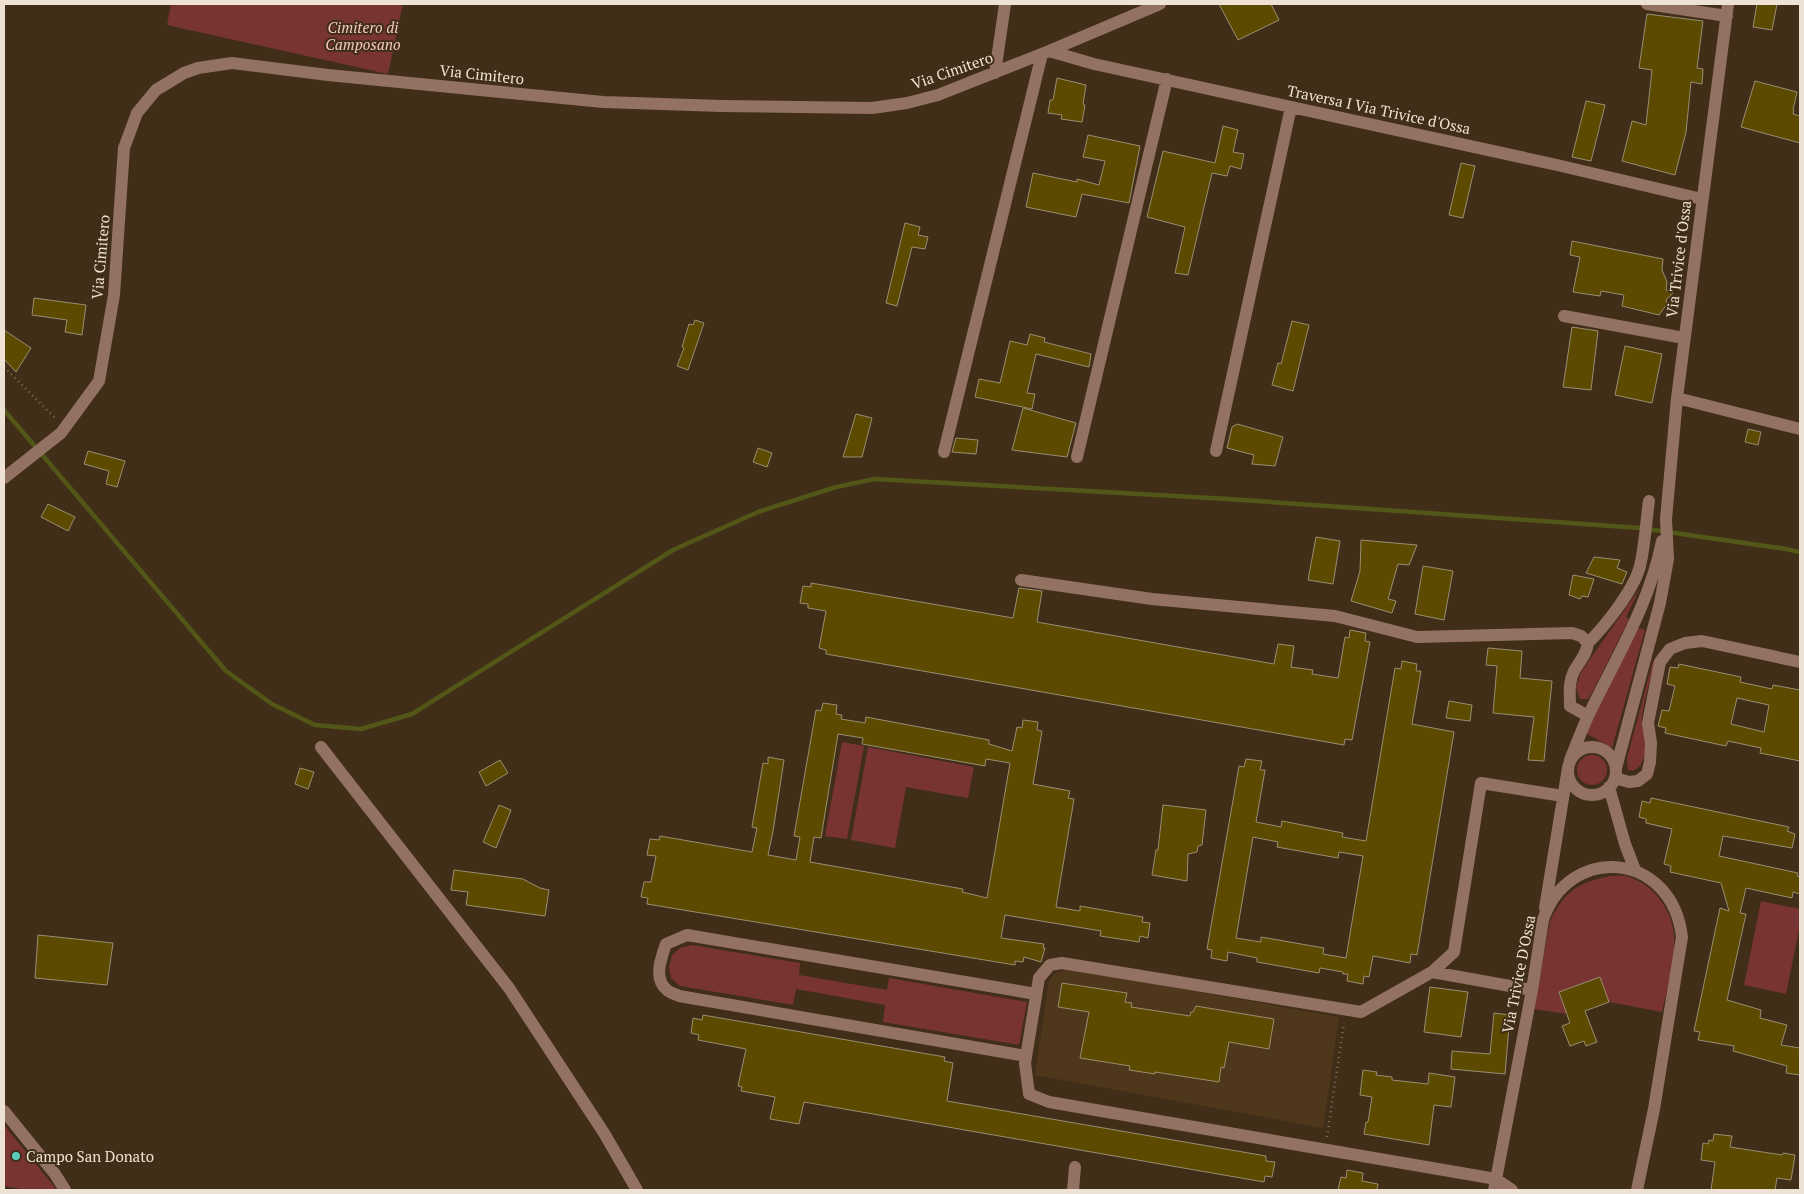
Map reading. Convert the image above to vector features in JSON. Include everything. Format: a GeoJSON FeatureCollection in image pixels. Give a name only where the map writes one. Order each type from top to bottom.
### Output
{"type":"FeatureCollection","features":[{"type":"Feature","properties":{"kind":"street"},"geometry":{"type":"LineString","coordinates":[[995,73],[1005,4]]}},
{"type":"Feature","properties":{"kind":"street","name":"Via Cimitero"},"geometry":{"type":"LineString","coordinates":[[7,476],[63,430],[99,381],[114,296],[124,148],[136,113],[156,90],[169,81],[198,68],[251,64],[328,75],[603,102],[872,108],[907,103],[938,95],[1160,4]]}},
{"type":"Feature","properties":{"kind":"street"},"geometry":{"type":"LineString","coordinates":[[1647,4],[1727,10]]}},
{"type":"Feature","properties":{"kind":"street","name":"Via Trivice d'Ossa"},"geometry":{"type":"LineString","coordinates":[[1663,558],[1684,338],[1727,10]]}},
{"type":"Feature","properties":{"kind":"street"},"geometry":{"type":"LineString","coordinates":[[944,452],[1046,52]]}},
{"type":"Feature","properties":{"kind":"street","name":"Traversa I Via Trivice d'Ossa"},"geometry":{"type":"LineString","coordinates":[[1046,52],[1702,199]]}},
{"type":"Feature","properties":{"kind":"street"},"geometry":{"type":"LineString","coordinates":[[1077,457],[1167,79]]}},
{"type":"Feature","properties":{"kind":"street"},"geometry":{"type":"LineString","coordinates":[[1216,451],[1291,107]]}},
{"type":"Feature","properties":{"kind":"street"},"geometry":{"type":"LineString","coordinates":[[1564,316],[1684,338]]}},
{"type":"Feature","properties":{"kind":"street"},"geometry":{"type":"LineString","coordinates":[[1677,398],[1800,429]]}},
{"type":"Feature","properties":{"kind":"street"},"geometry":{"type":"LineString","coordinates":[[1588,716],[1570,706],[1569,685],[1574,671],[1586,654],[1588,643],[1602,628],[1632,585],[1640,568],[1649,501]]}},
{"type":"Feature","properties":{"kind":"street"},"geometry":{"type":"LineString","coordinates":[[1543,920],[1569,764],[1588,716],[1632,627],[1663,558]]}},
{"type":"Feature","properties":{"kind":"street"},"geometry":{"type":"LineString","coordinates":[[1636,870],[1625,844],[1613,778],[1614,762],[1607,752],[1596,747],[1584,748],[1574,755],[1569,764],[1570,780],[1582,792],[1594,794],[1605,791],[1613,778],[1660,603],[1663,558]]}},
{"type":"Feature","properties":{"kind":"street"},"geometry":{"type":"LineString","coordinates":[[1021,580],[1152,599],[1335,616],[1417,637],[1555,632],[1572,633],[1580,636],[1588,643]]}},
{"type":"Feature","properties":{"kind":"street"},"geometry":{"type":"LineString","coordinates":[[1613,778],[1629,782],[1638,781],[1647,774],[1651,743],[1648,723],[1660,662],[1670,649],[1685,643],[1702,642],[1800,662]]}},
{"type":"Feature","properties":{"kind":"street"},"geometry":{"type":"LineString","coordinates":[[321,747],[509,988],[604,1133],[637,1190]]}},
{"type":"Feature","properties":{"kind":"street"},"geometry":{"type":"LineString","coordinates":[[1512,1190],[1495,1184],[1325,1150],[1049,1102],[1029,1094],[1025,1063],[1039,978],[1050,966],[1062,963],[1361,1012],[1432,972],[1454,952],[1481,783],[1563,796]]}},
{"type":"Feature","properties":{"kind":"street","name":"Via Trivice D'Ossa"},"geometry":{"type":"LineString","coordinates":[[1495,1184],[1532,990],[1543,920],[1553,899],[1570,882],[1588,872],[1607,867],[1622,867],[1636,870],[1655,881],[1666,893],[1679,920],[1682,937],[1654,1109],[1637,1190]]}},
{"type":"Feature","properties":{"kind":"street"},"geometry":{"type":"LineString","coordinates":[[1026,1056],[679,996],[667,990],[661,981],[659,963],[666,944],[687,934],[1036,994]]}},
{"type":"Feature","properties":{"kind":"street"},"geometry":{"type":"LineString","coordinates":[[1432,972],[1532,990]]}},
{"type":"Feature","properties":{"kind":"street"},"geometry":{"type":"LineString","coordinates":[[4,1110],[55,1174],[65,1190]]}},
{"type":"Feature","properties":{"kind":"street"},"geometry":{"type":"LineString","coordinates":[[1073,1190],[1075,1167]]}},
{"type":"Feature","properties":{"kind":"path"},"geometry":{"type":"LineString","coordinates":[[4,367],[63,430]]}},
{"type":"Feature","properties":{"kind":"path"},"geometry":{"type":"LineString","coordinates":[[1325,1150],[1346,1010]]}},
{"type":"Feature","properties":{"kind":"shaded area"},"geometry":{"type":"Polygon","coordinates":[[[1069,969],[1339,1017],[1323,1128],[1035,1075],[1049,981],[1054,974],[1069,969]]]}},
{"type":"Feature","properties":{"kind":"green space","name":"Cimitero di Camposano"},"geometry":{"type":"Polygon","coordinates":[[[171,4],[403,4],[388,74],[167,25],[171,4]]]}},
{"type":"Feature","properties":{"kind":"green space"},"geometry":{"type":"Polygon","coordinates":[[[1640,588],[1626,617],[1629,619],[1593,691],[1588,699],[1580,699],[1576,687],[1581,672],[1640,588]]]}},
{"type":"Feature","properties":{"kind":"green space"},"geometry":{"type":"Polygon","coordinates":[[[1638,628],[1645,630],[1612,748],[1586,733],[1638,628]]]}},
{"type":"Feature","properties":{"kind":"green space"},"geometry":{"type":"Polygon","coordinates":[[[1653,661],[1655,661],[1645,698],[1642,719],[1646,742],[1644,757],[1637,769],[1628,770],[1627,758],[1653,661]]]}},
{"type":"Feature","properties":{"kind":"green space"},"geometry":{"type":"Polygon","coordinates":[[[842,742],[864,746],[847,839],[825,836],[842,742]]]}},
{"type":"Feature","properties":{"kind":"green space"},"geometry":{"type":"Polygon","coordinates":[[[868,747],[974,767],[968,798],[906,787],[895,848],[851,840],[868,747]]]}},
{"type":"Feature","properties":{"kind":"green space"},"geometry":{"type":"Polygon","coordinates":[[[1592,755],[1603,759],[1607,770],[1603,781],[1592,785],[1581,781],[1577,770],[1581,759],[1592,755]]]}},
{"type":"Feature","properties":{"kind":"green space"},"geometry":{"type":"Polygon","coordinates":[[[1610,876],[1625,876],[1644,884],[1659,898],[1669,916],[1674,935],[1674,954],[1662,1012],[1609,1002],[1567,1014],[1534,1009],[1550,921],[1561,902],[1573,890],[1580,885],[1610,876]]]}},
{"type":"Feature","properties":{"kind":"green space"},"geometry":{"type":"Polygon","coordinates":[[[1761,901],[1800,909],[1800,925],[1786,994],[1744,985],[1761,901]]]}},
{"type":"Feature","properties":{"kind":"green space"},"geometry":{"type":"Polygon","coordinates":[[[692,945],[800,963],[799,975],[887,990],[889,978],[1027,1002],[1019,1045],[883,1022],[885,1005],[796,989],[793,1005],[680,986],[671,978],[669,967],[672,955],[680,948],[692,945]]]}},
{"type":"Feature","properties":{"kind":"green space","name":"Campo San Donato"},"geometry":{"type":"Polygon","coordinates":[[[4,1125],[57,1190],[28,1190],[4,1186],[4,1125]]]}},
{"type":"Feature","properties":{"kind":"building"},"geometry":{"type":"Polygon","coordinates":[[[1219,4],[1271,4],[1279,20],[1238,40],[1219,4]]]}},
{"type":"Feature","properties":{"kind":"building"},"geometry":{"type":"Polygon","coordinates":[[[1757,4],[1777,4],[1772,30],[1753,27],[1757,4]]]}},
{"type":"Feature","properties":{"kind":"building"},"geometry":{"type":"Polygon","coordinates":[[[1647,14],[1703,21],[1697,68],[1703,69],[1702,84],[1691,82],[1686,132],[1675,175],[1622,161],[1632,121],[1646,125],[1652,70],[1639,68],[1647,14]]]}},
{"type":"Feature","properties":{"kind":"building"},"geometry":{"type":"Polygon","coordinates":[[[1057,78],[1086,85],[1082,122],[1061,119],[1062,115],[1048,113],[1050,100],[1053,100],[1057,78]]]}},
{"type":"Feature","properties":{"kind":"building"},"geometry":{"type":"Polygon","coordinates":[[[1755,81],[1797,92],[1793,114],[1800,116],[1800,143],[1741,127],[1755,81]]]}},
{"type":"Feature","properties":{"kind":"building"},"geometry":{"type":"Polygon","coordinates":[[[1586,101],[1605,105],[1591,161],[1572,157],[1586,101]]]}},
{"type":"Feature","properties":{"kind":"building"},"geometry":{"type":"Polygon","coordinates":[[[1223,126],[1238,130],[1233,152],[1244,154],[1241,169],[1230,166],[1227,176],[1212,173],[1188,275],[1175,273],[1185,227],[1147,217],[1163,151],[1215,163],[1223,126]]]}},
{"type":"Feature","properties":{"kind":"building"},"geometry":{"type":"Polygon","coordinates":[[[1088,135],[1140,146],[1129,203],[1082,194],[1076,217],[1026,207],[1033,173],[1077,182],[1077,179],[1099,185],[1105,161],[1083,157],[1088,135]]]}},
{"type":"Feature","properties":{"kind":"building"},"geometry":{"type":"Polygon","coordinates":[[[1461,163],[1475,166],[1463,218],[1449,215],[1461,163]]]}},
{"type":"Feature","properties":{"kind":"building"},"geometry":{"type":"Polygon","coordinates":[[[905,223],[920,227],[918,235],[928,237],[925,249],[912,247],[897,306],[886,303],[905,223]]]}},
{"type":"Feature","properties":{"kind":"building"},"geometry":{"type":"Polygon","coordinates":[[[1572,241],[1663,259],[1662,270],[1667,282],[1666,290],[1674,292],[1666,300],[1667,304],[1659,315],[1622,306],[1624,295],[1601,291],[1600,296],[1573,292],[1580,257],[1570,255],[1572,241]]]}},
{"type":"Feature","properties":{"kind":"building"},"geometry":{"type":"Polygon","coordinates":[[[34,298],[86,305],[82,335],[65,332],[67,320],[32,315],[34,298]]]}},
{"type":"Feature","properties":{"kind":"building"},"geometry":{"type":"Polygon","coordinates":[[[695,320],[704,323],[688,370],[677,366],[684,348],[682,347],[689,324],[693,325],[695,320]]]}},
{"type":"Feature","properties":{"kind":"building"},"geometry":{"type":"Polygon","coordinates":[[[1292,321],[1309,325],[1293,391],[1272,385],[1278,363],[1281,364],[1292,321]]]}},
{"type":"Feature","properties":{"kind":"building"},"geometry":{"type":"Polygon","coordinates":[[[1572,327],[1598,331],[1591,390],[1563,387],[1572,327]]]}},
{"type":"Feature","properties":{"kind":"building"},"geometry":{"type":"Polygon","coordinates":[[[4,330],[31,348],[16,372],[4,359],[4,330]]]}},
{"type":"Feature","properties":{"kind":"building"},"geometry":{"type":"Polygon","coordinates":[[[1030,334],[1045,338],[1044,342],[1091,354],[1089,367],[1036,354],[1027,393],[1035,394],[1032,409],[975,397],[979,379],[1000,383],[1010,341],[1027,345],[1030,334]]]}},
{"type":"Feature","properties":{"kind":"building"},"geometry":{"type":"Polygon","coordinates":[[[1625,346],[1662,354],[1652,403],[1615,395],[1625,346]]]}},
{"type":"Feature","properties":{"kind":"building"},"geometry":{"type":"Polygon","coordinates":[[[1023,408],[1076,423],[1067,457],[1012,450],[1023,408]]]}},
{"type":"Feature","properties":{"kind":"building"},"geometry":{"type":"Polygon","coordinates":[[[856,414],[872,418],[862,457],[843,457],[856,414]]]}},
{"type":"Feature","properties":{"kind":"building"},"geometry":{"type":"Polygon","coordinates":[[[1237,424],[1283,437],[1275,466],[1252,464],[1254,455],[1227,448],[1232,427],[1237,424]]]}},
{"type":"Feature","properties":{"kind":"building"},"geometry":{"type":"Polygon","coordinates":[[[1748,429],[1761,432],[1758,445],[1745,442],[1748,429]]]}},
{"type":"Feature","properties":{"kind":"building"},"geometry":{"type":"Polygon","coordinates":[[[956,438],[978,440],[976,454],[952,452],[956,438]]]}},
{"type":"Feature","properties":{"kind":"building"},"geometry":{"type":"Polygon","coordinates":[[[758,448],[772,453],[767,467],[753,462],[758,448]]]}},
{"type":"Feature","properties":{"kind":"building"},"geometry":{"type":"Polygon","coordinates":[[[88,451],[125,461],[117,487],[106,484],[109,471],[84,464],[88,451]]]}},
{"type":"Feature","properties":{"kind":"building"},"geometry":{"type":"Polygon","coordinates":[[[48,504],[75,517],[68,531],[41,517],[48,504]]]}},
{"type":"Feature","properties":{"kind":"building"},"geometry":{"type":"Polygon","coordinates":[[[1316,537],[1340,541],[1333,584],[1308,580],[1316,537]]]}},
{"type":"Feature","properties":{"kind":"building"},"geometry":{"type":"Polygon","coordinates":[[[1361,540],[1417,545],[1409,565],[1398,564],[1388,599],[1396,601],[1392,613],[1351,601],[1360,571],[1361,540]]]}},
{"type":"Feature","properties":{"kind":"building"},"geometry":{"type":"Polygon","coordinates":[[[1594,557],[1620,560],[1617,568],[1627,572],[1622,584],[1586,573],[1594,557]]]}},
{"type":"Feature","properties":{"kind":"building"},"geometry":{"type":"Polygon","coordinates":[[[1423,566],[1453,571],[1444,620],[1415,614],[1423,566]]]}},
{"type":"Feature","properties":{"kind":"building"},"geometry":{"type":"Polygon","coordinates":[[[1573,575],[1594,579],[1588,597],[1582,596],[1580,599],[1569,595],[1573,575]]]}},
{"type":"Feature","properties":{"kind":"building"},"geometry":{"type":"Polygon","coordinates":[[[811,583],[1013,618],[1019,588],[1042,591],[1037,622],[1274,664],[1278,644],[1294,646],[1291,667],[1313,670],[1312,674],[1338,678],[1345,637],[1349,638],[1350,630],[1366,633],[1365,641],[1370,642],[1352,740],[1345,739],[1344,745],[826,654],[826,650],[819,648],[826,611],[808,608],[808,604],[800,603],[803,586],[811,587],[811,583]]]}},
{"type":"Feature","properties":{"kind":"building"},"geometry":{"type":"Polygon","coordinates":[[[1488,648],[1522,651],[1520,678],[1552,681],[1544,761],[1528,760],[1534,717],[1493,713],[1497,666],[1486,665],[1488,648]]]}},
{"type":"Feature","properties":{"kind":"building"},"geometry":{"type":"Polygon","coordinates":[[[1402,661],[1417,664],[1416,671],[1421,671],[1412,724],[1454,732],[1417,955],[1411,954],[1410,963],[1373,956],[1369,977],[1364,976],[1363,984],[1347,981],[1348,974],[1343,974],[1343,972],[1320,968],[1319,973],[1257,962],[1257,958],[1228,952],[1227,961],[1211,958],[1212,950],[1207,949],[1239,766],[1244,767],[1246,759],[1262,761],[1260,770],[1265,770],[1256,822],[1281,827],[1282,821],[1343,833],[1342,837],[1366,841],[1395,668],[1401,669],[1402,661]],[[1253,837],[1236,938],[1261,942],[1261,937],[1324,948],[1323,954],[1346,958],[1363,856],[1339,852],[1338,858],[1277,847],[1278,842],[1253,837]]]}},
{"type":"Feature","properties":{"kind":"building"},"geometry":{"type":"Polygon","coordinates":[[[1679,664],[1741,677],[1740,682],[1772,689],[1773,685],[1800,690],[1800,761],[1760,753],[1761,748],[1728,741],[1726,746],[1665,733],[1666,728],[1658,726],[1662,710],[1669,711],[1675,686],[1667,684],[1670,667],[1678,668],[1679,664]],[[1737,698],[1731,724],[1764,732],[1769,705],[1737,698]]]}},
{"type":"Feature","properties":{"kind":"building"},"geometry":{"type":"Polygon","coordinates":[[[1449,701],[1472,705],[1470,721],[1446,718],[1449,701]]]}},
{"type":"Feature","properties":{"kind":"building"},"geometry":{"type":"Polygon","coordinates":[[[823,703],[837,705],[836,714],[842,715],[841,719],[865,723],[866,717],[989,740],[989,744],[1012,751],[1017,727],[1022,728],[1023,720],[1038,722],[1037,730],[1042,731],[1033,784],[1070,791],[1068,798],[1074,799],[1056,907],[1080,911],[1080,906],[1143,917],[1142,922],[1150,923],[1148,938],[1140,936],[1139,942],[1100,936],[1101,931],[1005,915],[1001,938],[1044,944],[1043,948],[1045,948],[1041,962],[1024,957],[1023,962],[1015,961],[1015,965],[647,904],[648,898],[641,897],[644,882],[651,882],[656,856],[647,855],[650,839],[659,840],[660,836],[752,852],[757,828],[752,827],[763,763],[768,764],[768,757],[784,760],[768,855],[796,860],[800,837],[794,836],[816,710],[821,711],[823,703]],[[838,734],[821,838],[814,837],[810,862],[963,889],[962,892],[987,898],[1010,763],[986,759],[985,766],[862,744],[863,738],[838,734]]]}},
{"type":"Feature","properties":{"kind":"building"},"geometry":{"type":"Polygon","coordinates":[[[500,760],[508,773],[486,786],[479,772],[500,760]]]}},
{"type":"Feature","properties":{"kind":"building"},"geometry":{"type":"Polygon","coordinates":[[[300,768],[314,772],[308,789],[295,784],[300,768]]]}},
{"type":"Feature","properties":{"kind":"building"},"geometry":{"type":"Polygon","coordinates":[[[1651,798],[1789,827],[1787,831],[1795,834],[1792,848],[1723,836],[1719,856],[1798,873],[1797,876],[1800,877],[1800,894],[1793,892],[1792,898],[1746,888],[1740,913],[1746,914],[1727,1000],[1761,1010],[1760,1018],[1787,1025],[1781,1045],[1800,1048],[1800,1075],[1786,1073],[1787,1066],[1733,1051],[1734,1046],[1698,1040],[1700,1032],[1694,1031],[1720,908],[1729,911],[1721,883],[1670,872],[1671,866],[1664,864],[1672,829],[1646,823],[1646,819],[1639,817],[1642,801],[1650,803],[1651,798]]]}},
{"type":"Feature","properties":{"kind":"building"},"geometry":{"type":"Polygon","coordinates":[[[499,805],[511,810],[496,848],[483,842],[499,805]]]}},
{"type":"Feature","properties":{"kind":"building"},"geometry":{"type":"Polygon","coordinates":[[[1163,805],[1206,810],[1202,845],[1198,846],[1197,852],[1188,854],[1187,881],[1152,875],[1156,850],[1158,850],[1163,805]]]}},
{"type":"Feature","properties":{"kind":"building"},"geometry":{"type":"Polygon","coordinates":[[[454,870],[523,879],[540,888],[549,890],[545,916],[466,905],[468,892],[451,890],[454,870]]]}},
{"type":"Feature","properties":{"kind":"building"},"geometry":{"type":"Polygon","coordinates":[[[38,935],[113,943],[107,985],[35,978],[38,935]]]}},
{"type":"Feature","properties":{"kind":"building"},"geometry":{"type":"Polygon","coordinates":[[[1600,977],[1609,1002],[1585,1011],[1597,1042],[1586,1046],[1584,1041],[1570,1046],[1562,1026],[1570,1023],[1559,992],[1600,977]]]}},
{"type":"Feature","properties":{"kind":"building"},"geometry":{"type":"Polygon","coordinates":[[[1062,983],[1127,993],[1125,1002],[1132,1003],[1131,1007],[1190,1016],[1196,1006],[1274,1019],[1269,1049],[1229,1042],[1224,1068],[1221,1067],[1219,1082],[1129,1070],[1130,1066],[1080,1058],[1089,1012],[1058,1007],[1062,983]]]}},
{"type":"Feature","properties":{"kind":"building"},"geometry":{"type":"Polygon","coordinates":[[[1430,987],[1468,992],[1461,1037],[1424,1032],[1430,987]]]}},
{"type":"Feature","properties":{"kind":"building"},"geometry":{"type":"Polygon","coordinates":[[[1494,1013],[1510,1015],[1505,1074],[1451,1069],[1452,1051],[1490,1054],[1494,1013]]]}},
{"type":"Feature","properties":{"kind":"building"},"geometry":{"type":"Polygon","coordinates":[[[703,1015],[945,1057],[944,1061],[953,1063],[947,1101],[1266,1156],[1266,1161],[1275,1162],[1272,1177],[1265,1176],[1264,1182],[804,1102],[799,1124],[770,1119],[775,1097],[741,1091],[742,1087],[738,1086],[746,1049],[698,1040],[699,1035],[691,1033],[693,1018],[702,1020],[703,1015]]]}},
{"type":"Feature","properties":{"kind":"building"},"geometry":{"type":"Polygon","coordinates":[[[1363,1070],[1377,1072],[1376,1075],[1392,1077],[1392,1080],[1428,1084],[1429,1073],[1455,1077],[1451,1107],[1434,1105],[1429,1145],[1364,1134],[1372,1097],[1360,1095],[1363,1070]]]}},
{"type":"Feature","properties":{"kind":"building"},"geometry":{"type":"Polygon","coordinates":[[[1714,1134],[1732,1136],[1730,1147],[1782,1155],[1783,1153],[1795,1155],[1791,1180],[1777,1178],[1775,1190],[1711,1190],[1715,1162],[1701,1160],[1703,1143],[1708,1144],[1709,1140],[1713,1141],[1714,1134]]]}},
{"type":"Feature","properties":{"kind":"building"},"geometry":{"type":"Polygon","coordinates":[[[1347,1170],[1363,1173],[1362,1181],[1378,1184],[1377,1190],[1338,1190],[1341,1177],[1346,1178],[1347,1170]]]}},
{"type":"Feature","properties":{"kind":"waterway"},"geometry":{"type":"LineString","coordinates":[[4,410],[226,671],[272,704],[315,725],[361,729],[412,714],[673,550],[758,512],[836,487],[875,479],[1228,499],[1640,528],[1800,552]]}},
{"type":"Feature","properties":{"kind":"place","name":"Campo San Donato"},"geometry":{"type":"Point","coordinates":[16,1156]}}]}
